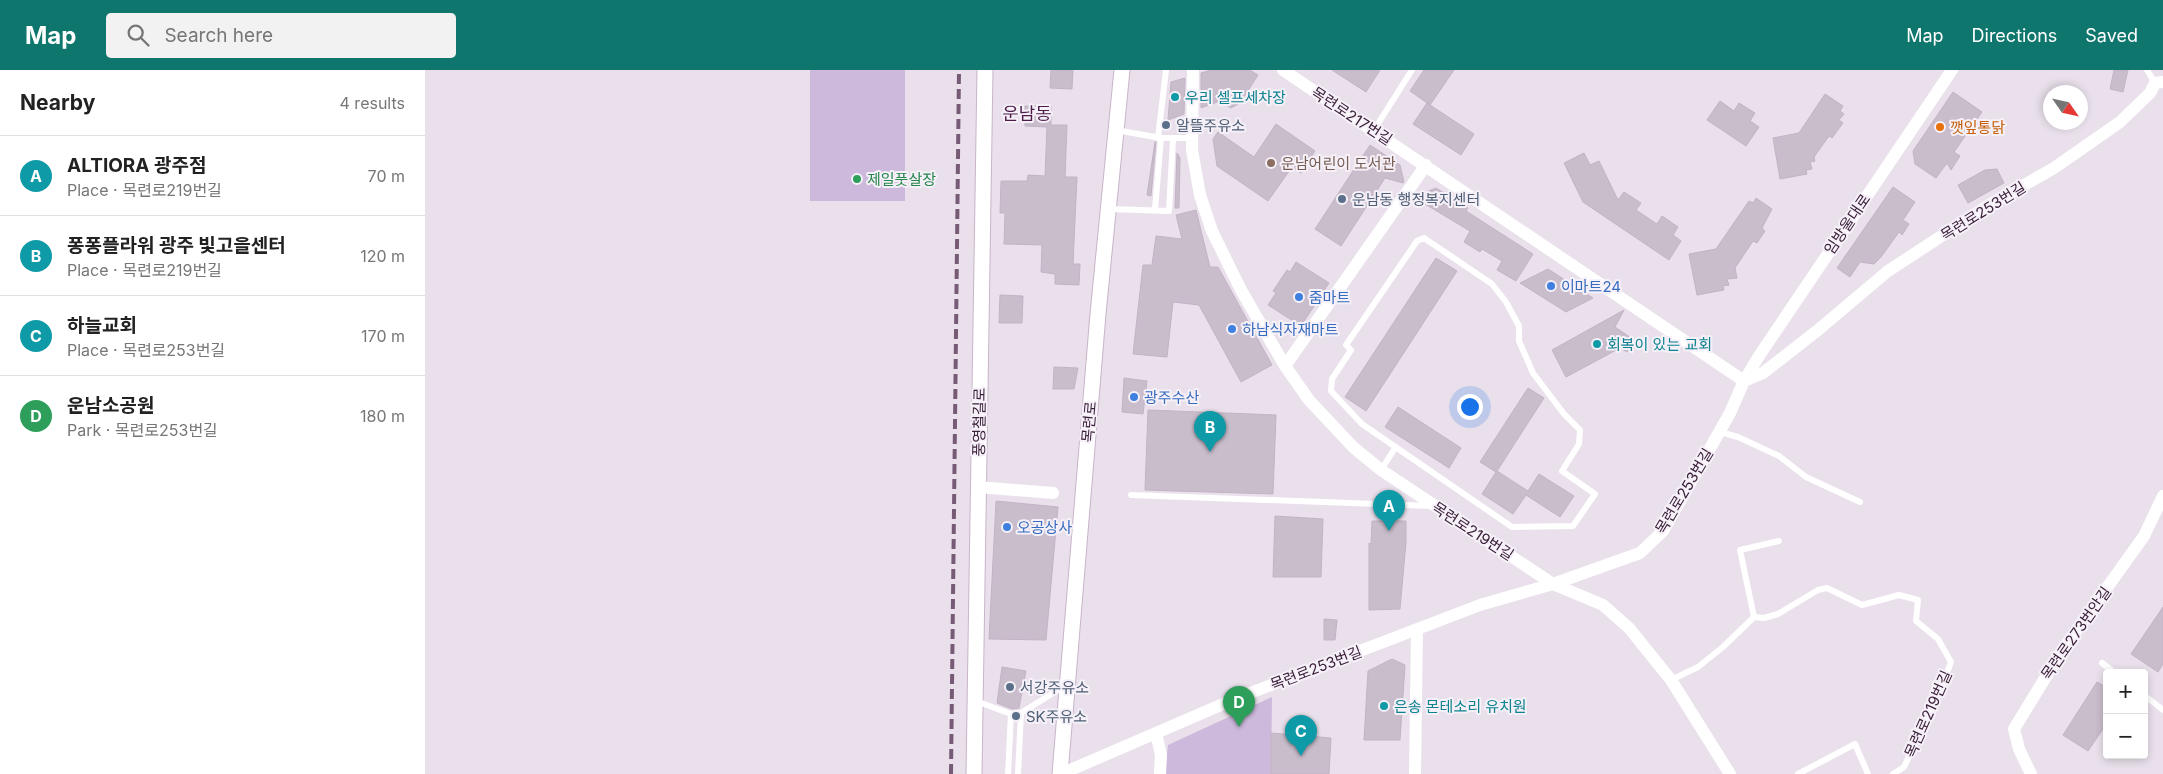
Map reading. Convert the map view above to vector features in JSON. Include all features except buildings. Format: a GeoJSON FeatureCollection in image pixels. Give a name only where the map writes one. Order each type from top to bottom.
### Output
{"type":"FeatureCollection","features":[{"type":"Feature","properties":{"kind":"main road","name":"풍영철길로"},"geometry":{"type":"LineString","coordinates":[[974,774],[985,70]]}},
{"type":"Feature","properties":{"kind":"main road","name":"목련로"},"geometry":{"type":"LineString","coordinates":[[1061,774],[1067,684],[1122,70]]}},
{"type":"Feature","properties":{"kind":"street","name":"목련로219번길"},"geometry":{"type":"LineString","coordinates":[[1193,70],[1192,150],[1201,195],[1212,231],[1241,290],[1285,366],[1309,400],[1337,430],[1381,470],[1553,584],[1603,606],[1629,628],[1671,680],[1730,774]]}},
{"type":"Feature","properties":{"kind":"street","name":"목련로217번길"},"geometry":{"type":"LineString","coordinates":[[1283,70],[1744,381]]}},
{"type":"Feature","properties":{"kind":"street","name":"임방울대로"},"geometry":{"type":"LineString","coordinates":[[1744,381],[1793,303],[1952,70]]}},
{"type":"Feature","properties":{"kind":"street","name":"목련로253번길"},"geometry":{"type":"LineString","coordinates":[[1061,774],[1237,698],[1417,629],[1480,605],[1553,584],[1640,553],[1663,531],[1720,432],[1744,381],[1763,373],[1888,271],[1989,205],[2054,168],[2120,122],[2159,83]]}},
{"type":"Feature","properties":{"kind":"street"},"geometry":{"type":"LineString","coordinates":[[1285,366],[1426,165]]}},
{"type":"Feature","properties":{"kind":"street"},"geometry":{"type":"LineString","coordinates":[[978,487],[1053,493]]}},
{"type":"Feature","properties":{"kind":"street","name":"목련로273번안길"},"geometry":{"type":"LineString","coordinates":[[2031,774],[2019,749],[2014,729],[2023,711],[2061,652],[2144,536],[2163,496]]}},
{"type":"Feature","properties":{"kind":"street"},"geometry":{"type":"LineString","coordinates":[[1415,774],[1417,629]]}},
{"type":"Feature","properties":{"kind":"street"},"geometry":{"type":"LineString","coordinates":[[1156,733],[1161,755],[1160,774]]}},
{"type":"Feature","properties":{"kind":"lane"},"geometry":{"type":"LineString","coordinates":[[1155,210],[1165,70]]}},
{"type":"Feature","properties":{"kind":"lane"},"geometry":{"type":"LineString","coordinates":[[1374,130],[1412,70]]}},
{"type":"Feature","properties":{"kind":"lane"},"geometry":{"type":"LineString","coordinates":[[2147,70],[2159,83]]}},
{"type":"Feature","properties":{"kind":"lane"},"geometry":{"type":"LineString","coordinates":[[1116,130],[1159,138],[1192,138]]}},
{"type":"Feature","properties":{"kind":"lane"},"geometry":{"type":"LineString","coordinates":[[1109,209],[1169,211],[1173,139]]}},
{"type":"Feature","properties":{"kind":"lane"},"geometry":{"type":"LineString","coordinates":[[1424,238],[1492,284],[1507,302],[1519,326],[1519,341],[1533,373],[1564,414],[1580,430],[1579,444],[1561,471],[1595,494],[1573,526],[1512,527],[1395,448],[1363,424],[1339,402],[1331,391],[1331,379],[1351,350],[1346,346],[1417,241],[1424,238]]}},
{"type":"Feature","properties":{"kind":"lane"},"geometry":{"type":"LineString","coordinates":[[1720,432],[1738,437],[1779,456],[1806,477],[1860,502]]}},
{"type":"Feature","properties":{"kind":"lane"},"geometry":{"type":"LineString","coordinates":[[1381,470],[1395,448]]}},
{"type":"Feature","properties":{"kind":"lane"},"geometry":{"type":"LineString","coordinates":[[1131,496],[1435,506]]}},
{"type":"Feature","properties":{"kind":"lane"},"geometry":{"type":"LineString","coordinates":[[1671,680],[1698,667],[1723,647],[1754,617],[1740,550],[1779,541]]}},
{"type":"Feature","properties":{"kind":"lane","name":"목련로219번길"},"geometry":{"type":"LineString","coordinates":[[1754,617],[1764,618],[1778,614],[1818,590],[1827,588],[1862,605],[1899,595],[1918,600],[1916,621],[1938,639],[1951,662],[1938,696],[1904,767],[1893,774]]}},
{"type":"Feature","properties":{"kind":"lane"},"geometry":{"type":"LineString","coordinates":[[2102,663],[2110,669]]}},
{"type":"Feature","properties":{"kind":"lane"},"geometry":{"type":"LineString","coordinates":[[975,700],[1011,714],[1021,713],[1067,684]]}},
{"type":"Feature","properties":{"kind":"lane"},"geometry":{"type":"LineString","coordinates":[[2148,698],[2163,710]]}},
{"type":"Feature","properties":{"kind":"lane"},"geometry":{"type":"LineString","coordinates":[[1018,774],[1021,713]]}},
{"type":"Feature","properties":{"kind":"lane"},"geometry":{"type":"LineString","coordinates":[[1008,774],[1011,714]]}},
{"type":"Feature","properties":{"kind":"lane"},"geometry":{"type":"LineString","coordinates":[[1798,774],[1855,744],[1868,774]]}},
{"type":"Feature","properties":{"kind":"shaded area"},"geometry":{"type":"Polygon","coordinates":[[[810,70],[905,70],[905,201],[810,201],[810,70]]]}},
{"type":"Feature","properties":{"kind":"shaded area"},"geometry":{"type":"Polygon","coordinates":[[[1272,697],[1271,774],[1165,774],[1168,745],[1272,697]]]}},
{"type":"Feature","properties":{"kind":"railway"},"geometry":{"type":"LineString","coordinates":[[951,774],[959,70]]}},
{"type":"Feature","properties":{"kind":"place","name":"우리 셀프세차장"},"geometry":{"type":"Point","coordinates":[1175,97]}},
{"type":"Feature","properties":{"kind":"place","name":"알뜰주유소"},"geometry":{"type":"Point","coordinates":[1166,125]}},
{"type":"Feature","properties":{"kind":"place","name":"깻잎통닭"},"geometry":{"type":"Point","coordinates":[1940,127]}},
{"type":"Feature","properties":{"kind":"place","name":"운남어린이 도서관"},"geometry":{"type":"Point","coordinates":[1271,163]}},
{"type":"Feature","properties":{"kind":"place","name":"제일풋살장"},"geometry":{"type":"Point","coordinates":[857,179]}},
{"type":"Feature","properties":{"kind":"place","name":"운남동 행정복지센터"},"geometry":{"type":"Point","coordinates":[1342,199]}},
{"type":"Feature","properties":{"kind":"place","name":"이마트24"},"geometry":{"type":"Point","coordinates":[1551,286]}},
{"type":"Feature","properties":{"kind":"place","name":"줌마트"},"geometry":{"type":"Point","coordinates":[1299,297]}},
{"type":"Feature","properties":{"kind":"place","name":"하남식자재마트"},"geometry":{"type":"Point","coordinates":[1232,329]}},
{"type":"Feature","properties":{"kind":"place","name":"회복이 있는 교회"},"geometry":{"type":"Point","coordinates":[1597,344]}},
{"type":"Feature","properties":{"kind":"place","name":"광주수산"},"geometry":{"type":"Point","coordinates":[1134,397]}},
{"type":"Feature","properties":{"kind":"place","name":"퐁퐁플라워 광주 빛고을센터"},"geometry":{"type":"Point","coordinates":[1210,452]}},
{"type":"Feature","properties":{"kind":"place","name":"오공상사"},"geometry":{"type":"Point","coordinates":[1007,527]}},
{"type":"Feature","properties":{"kind":"place","name":"ALTIORA 광주점"},"geometry":{"type":"Point","coordinates":[1389,531]}},
{"type":"Feature","properties":{"kind":"place","name":"서강주유소"},"geometry":{"type":"Point","coordinates":[1010,687]}},
{"type":"Feature","properties":{"kind":"place","name":"은송 몬테소리 유치원"},"geometry":{"type":"Point","coordinates":[1384,706]}},
{"type":"Feature","properties":{"kind":"place","name":"SK주유소"},"geometry":{"type":"Point","coordinates":[1016,716]}},
{"type":"Feature","properties":{"kind":"place","name":"운남소공원"},"geometry":{"type":"Point","coordinates":[1239,727]}},
{"type":"Feature","properties":{"kind":"place","name":"하늘교회"},"geometry":{"type":"Point","coordinates":[1301,756]}},
{"type":"Feature","properties":{"kind":"district","name":"운남동"},"geometry":{"type":"Point","coordinates":[1027,113]}}]}
